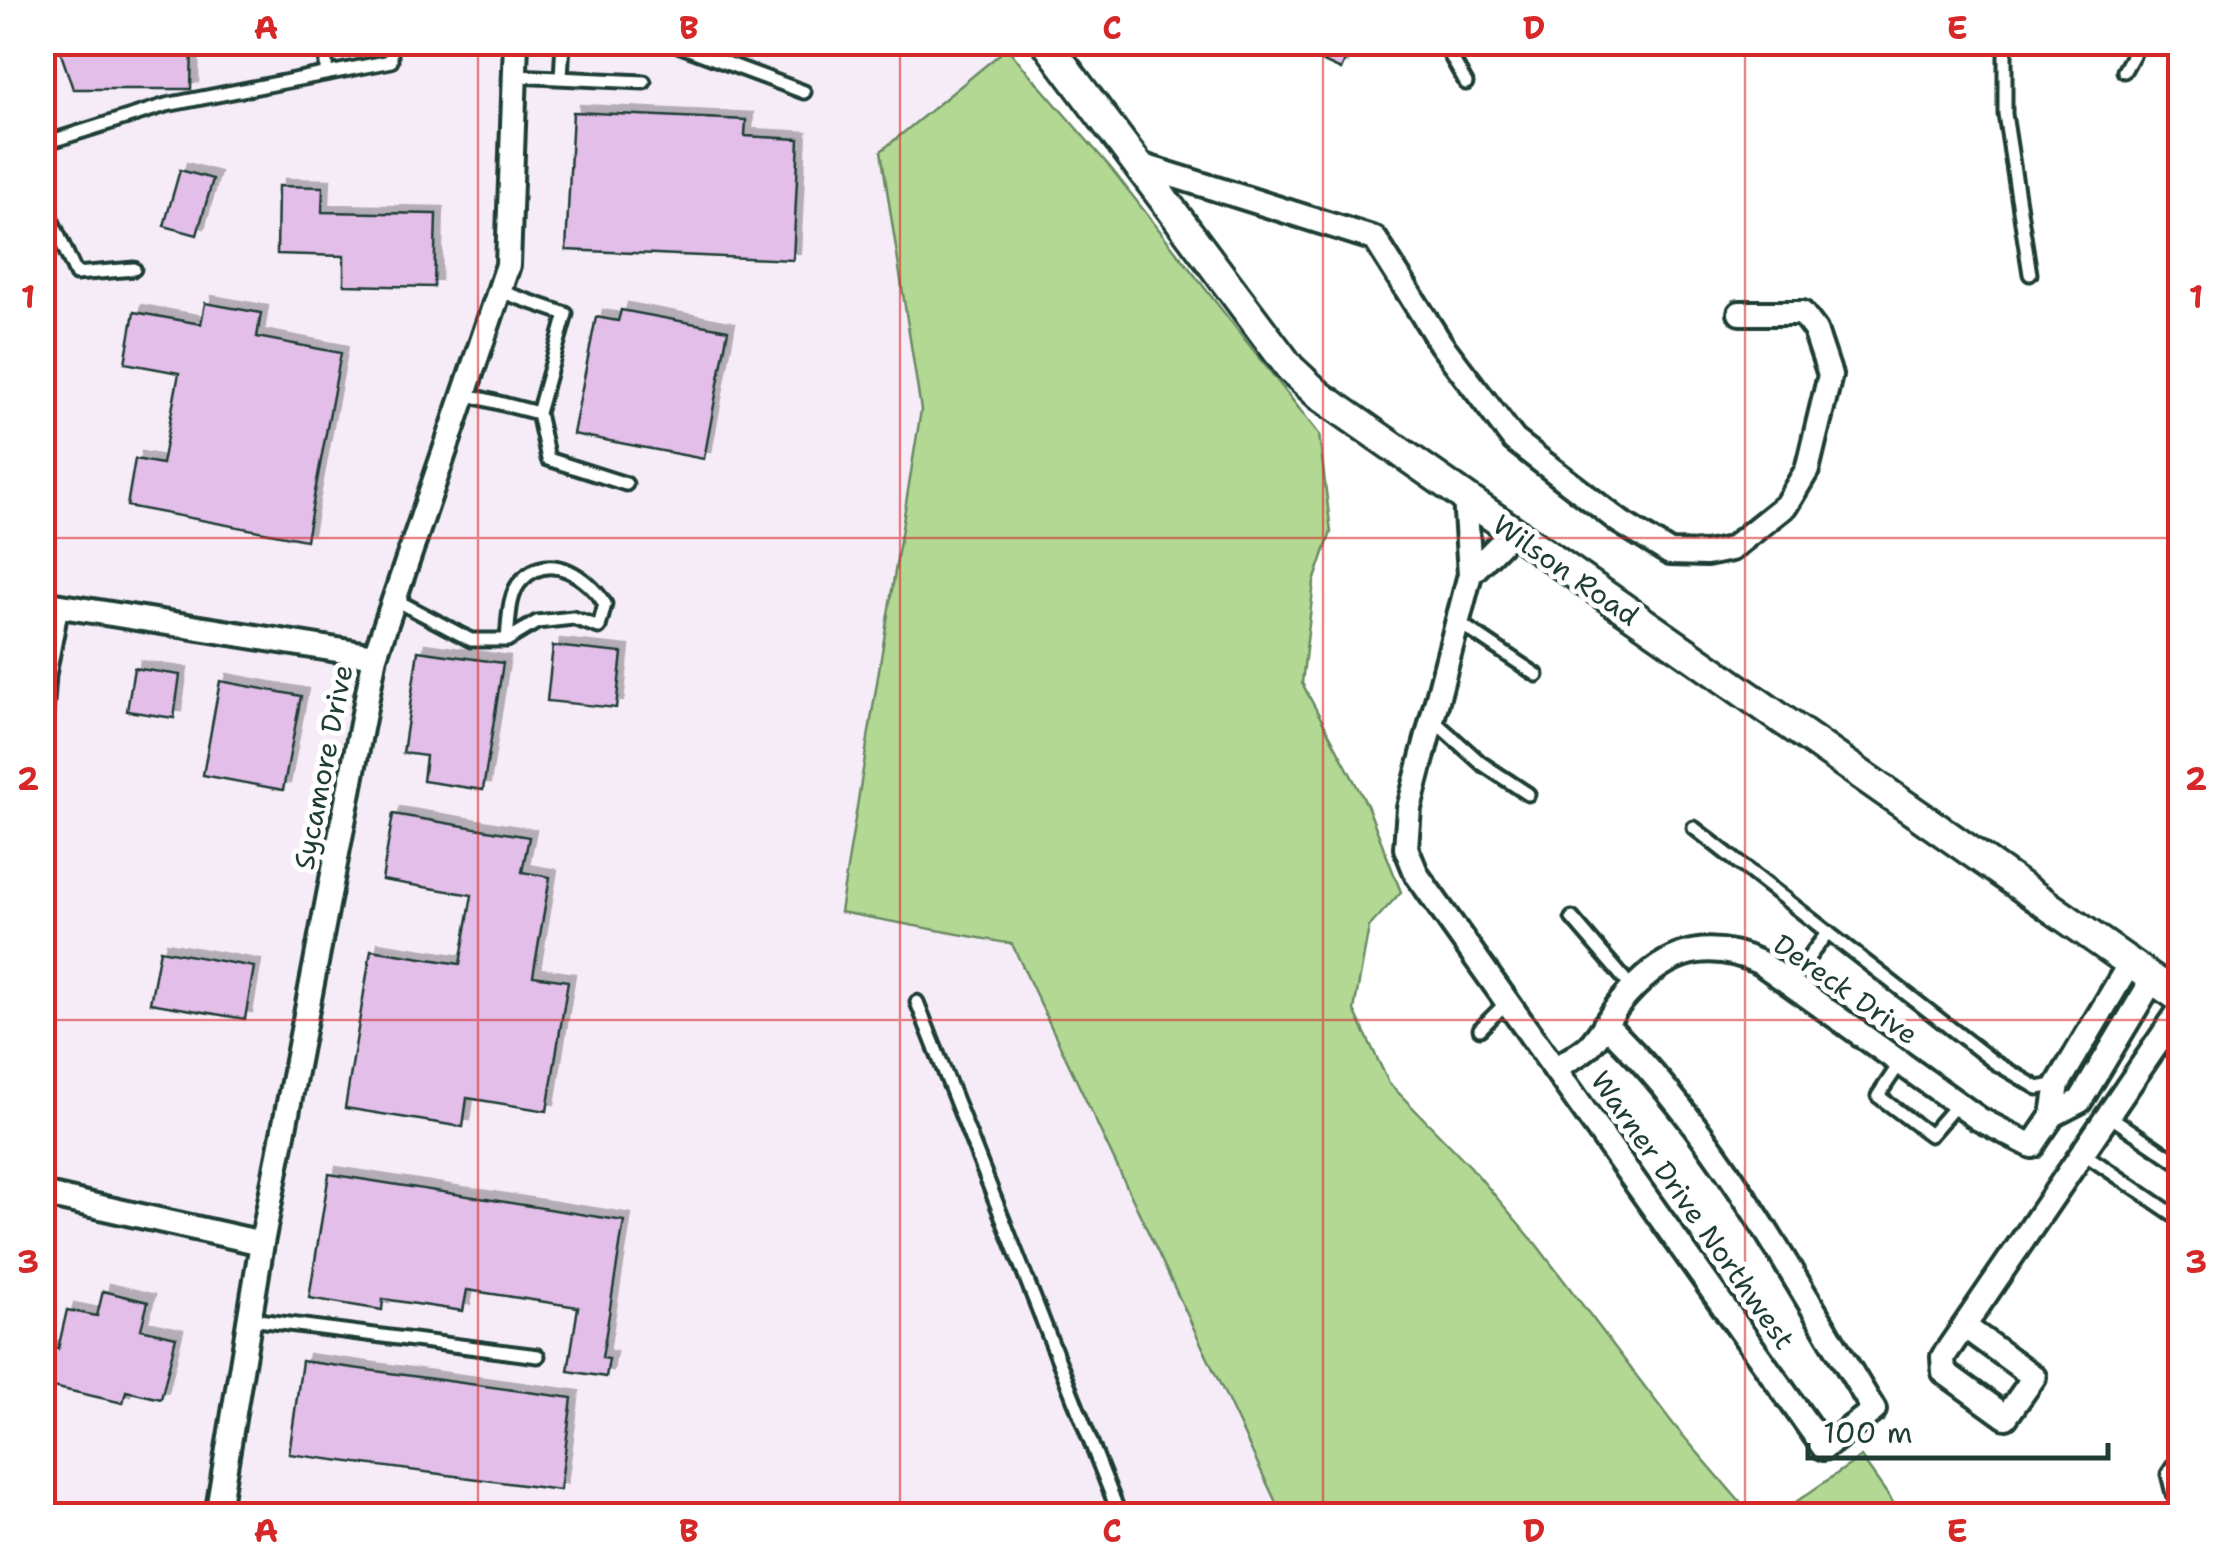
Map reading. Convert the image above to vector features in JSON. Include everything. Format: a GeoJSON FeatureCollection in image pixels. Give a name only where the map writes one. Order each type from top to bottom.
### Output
{"type":"FeatureCollection","features":[{"type":"Feature","properties":{"kind":"street","name":"Sycamore Drive"},"geometry":{"type":"LineString","coordinates":[[218,1516],[262,1243],[375,656],[508,265],[516,42]]}},
{"type":"Feature","properties":{"kind":"street","name":"Wilson Road"},"geometry":{"type":"LineString","coordinates":[[1046,42],[1290,368],[1318,395],[2180,998]]}},
{"type":"Feature","properties":{"kind":"street"},"geometry":{"type":"LineString","coordinates":[[1134,163],[1376,239],[1441,344],[1514,440],[1620,522],[1670,553],[1706,554],[1731,549],[1786,505],[1807,470],[1830,375],[1821,343],[1802,313],[1740,313]]}},
{"type":"Feature","properties":{"kind":"street"},"geometry":{"type":"LineString","coordinates":[[1464,498],[1470,574]]}},
{"type":"Feature","properties":{"kind":"street"},"geometry":{"type":"LineString","coordinates":[[1470,574],[1512,532]]}},
{"type":"Feature","properties":{"kind":"street","name":"Warner Drive Northwest"},"geometry":{"type":"LineString","coordinates":[[1470,574],[1408,808],[1406,848],[1417,876],[1824,1448],[1874,1410],[1742,1197],[1644,1062],[1605,1024]]}},
{"type":"Feature","properties":{"kind":"street"},"geometry":{"type":"LineString","coordinates":[[52,604],[375,656]]}},
{"type":"Feature","properties":{"kind":"street","name":"Dereck Drive"},"geometry":{"type":"LineString","coordinates":[[1556,1068],[1590,1046],[1633,989],[1668,958],[1703,950],[1734,950],[1789,984],[1957,1104],[2032,1146],[2053,1115],[2080,1101],[2141,971]]}},
{"type":"Feature","properties":{"kind":"street"},"geometry":{"type":"LineString","coordinates":[[2053,1115],[2058,1084],[2141,971]]}},
{"type":"Feature","properties":{"kind":"street"},"geometry":{"type":"LineString","coordinates":[[1964,1326],[2180,1010]]}},
{"type":"Feature","properties":{"kind":"street"},"geometry":{"type":"LineString","coordinates":[[42,1194],[262,1243]]}},
{"type":"Feature","properties":{"kind":"lane"},"geometry":{"type":"LineString","coordinates":[[326,42],[326,70]]}},
{"type":"Feature","properties":{"kind":"lane"},"geometry":{"type":"LineString","coordinates":[[42,144],[166,105],[326,70],[392,61],[391,42]]}},
{"type":"Feature","properties":{"kind":"lane"},"geometry":{"type":"LineString","coordinates":[[560,78],[563,42]]}},
{"type":"Feature","properties":{"kind":"lane"},"geometry":{"type":"LineString","coordinates":[[670,42],[804,92]]}},
{"type":"Feature","properties":{"kind":"lane"},"geometry":{"type":"LineString","coordinates":[[1443,42],[1466,83]]}},
{"type":"Feature","properties":{"kind":"lane"},"geometry":{"type":"LineString","coordinates":[[2005,42],[2006,114],[2030,274]]}},
{"type":"Feature","properties":{"kind":"lane"},"geometry":{"type":"LineString","coordinates":[[2124,71],[2140,42]]}},
{"type":"Feature","properties":{"kind":"lane"},"geometry":{"type":"LineString","coordinates":[[514,76],[644,82]]}},
{"type":"Feature","properties":{"kind":"lane"},"geometry":{"type":"LineString","coordinates":[[42,199],[76,274],[134,269]]}},
{"type":"Feature","properties":{"kind":"lane"},"geometry":{"type":"LineString","coordinates":[[499,291],[566,314],[538,414],[548,459],[626,484]]}},
{"type":"Feature","properties":{"kind":"lane"},"geometry":{"type":"LineString","coordinates":[[464,394],[538,414]]}},
{"type":"Feature","properties":{"kind":"lane"},"geometry":{"type":"LineString","coordinates":[[394,599],[471,640],[507,640],[537,622],[574,618],[599,627],[605,604],[590,580],[568,568],[539,570],[520,580],[510,606],[507,640]]}},
{"type":"Feature","properties":{"kind":"lane"},"geometry":{"type":"LineString","coordinates":[[42,770],[52,604]]}},
{"type":"Feature","properties":{"kind":"lane"},"geometry":{"type":"LineString","coordinates":[[1458,622],[1537,675]]}},
{"type":"Feature","properties":{"kind":"lane"},"geometry":{"type":"LineString","coordinates":[[1432,719],[1481,763],[1528,794]]}},
{"type":"Feature","properties":{"kind":"lane"},"geometry":{"type":"LineString","coordinates":[[1694,828],[1994,1062],[2038,1088],[2058,1084]]}},
{"type":"Feature","properties":{"kind":"lane"},"geometry":{"type":"LineString","coordinates":[[1572,918],[1633,989]]}},
{"type":"Feature","properties":{"kind":"lane"},"geometry":{"type":"LineString","coordinates":[[1789,984],[1828,932]]}},
{"type":"Feature","properties":{"kind":"lane"},"geometry":{"type":"LineString","coordinates":[[916,1002],[1120,1516]]}},
{"type":"Feature","properties":{"kind":"lane"},"geometry":{"type":"LineString","coordinates":[[1480,1029],[1508,1002]]}},
{"type":"Feature","properties":{"kind":"lane"},"geometry":{"type":"LineString","coordinates":[[1900,1063],[1878,1096],[1930,1135],[1957,1104]]}},
{"type":"Feature","properties":{"kind":"lane"},"geometry":{"type":"LineString","coordinates":[[2108,1116],[2180,1164]]}},
{"type":"Feature","properties":{"kind":"lane"},"geometry":{"type":"LineString","coordinates":[[2083,1153],[2180,1220]]}},
{"type":"Feature","properties":{"kind":"lane"},"geometry":{"type":"LineString","coordinates":[[250,1319],[538,1356]]}},
{"type":"Feature","properties":{"kind":"lane"},"geometry":{"type":"LineString","coordinates":[[2180,1456],[2168,1474],[2173,1494],[2180,1499]]}},
{"type":"Feature","properties":{"kind":"shaded area"},"geometry":{"type":"Polygon","coordinates":[[[42,43],[1004,43],[1007,48],[881,151],[921,410],[840,911],[1011,943],[1282,1515],[43,1515],[42,43]]]}},
{"type":"Feature","properties":{"kind":"green space"},"geometry":{"type":"Polygon","coordinates":[[[1007,48],[1110,167],[1319,434],[1331,532],[1314,582],[1302,683],[1367,805],[1401,892],[1369,927],[1354,1010],[1389,1083],[1470,1166],[1536,1244],[1674,1425],[1751,1515],[1282,1515],[1012,944],[840,912],[921,410],[881,151],[1007,48]]]}},
{"type":"Feature","properties":{"kind":"green space"},"geometry":{"type":"Polygon","coordinates":[[[1861,1457],[1902,1515],[1777,1515],[1861,1457]]]}},
{"type":"Feature","properties":{"kind":"building"},"geometry":{"type":"Polygon","coordinates":[[[57,42],[192,42],[191,89],[73,89],[57,42]]]}},
{"type":"Feature","properties":{"kind":"building"},"geometry":{"type":"Polygon","coordinates":[[[1280,42],[1353,42],[1341,70],[1280,42]]]}},
{"type":"Feature","properties":{"kind":"building"},"geometry":{"type":"Polygon","coordinates":[[[573,112],[746,120],[745,136],[799,139],[793,260],[566,250],[573,112]]]}},
{"type":"Feature","properties":{"kind":"building"},"geometry":{"type":"Polygon","coordinates":[[[180,170],[213,179],[197,235],[164,226],[180,170]]]}},
{"type":"Feature","properties":{"kind":"building"},"geometry":{"type":"Polygon","coordinates":[[[278,186],[323,187],[322,212],[436,214],[434,287],[344,285],[344,256],[277,254],[278,186]]]}},
{"type":"Feature","properties":{"kind":"building"},"geometry":{"type":"Polygon","coordinates":[[[205,303],[261,313],[257,337],[341,353],[306,540],[127,506],[135,459],[162,464],[179,373],[125,363],[134,312],[201,324],[205,303]]]}},
{"type":"Feature","properties":{"kind":"building"},"geometry":{"type":"Polygon","coordinates":[[[621,310],[728,330],[704,459],[573,434],[596,317],[618,321],[621,310]]]}},
{"type":"Feature","properties":{"kind":"building"},"geometry":{"type":"Polygon","coordinates":[[[553,646],[622,653],[616,708],[547,701],[553,646]]]}},
{"type":"Feature","properties":{"kind":"building"},"geometry":{"type":"Polygon","coordinates":[[[418,651],[503,663],[483,790],[423,781],[426,756],[403,753],[418,651]]]}},
{"type":"Feature","properties":{"kind":"building"},"geometry":{"type":"Polygon","coordinates":[[[134,668],[180,675],[174,718],[127,711],[134,668]]]}},
{"type":"Feature","properties":{"kind":"building"},"geometry":{"type":"Polygon","coordinates":[[[220,681],[301,696],[283,790],[203,775],[220,681]]]}},
{"type":"Feature","properties":{"kind":"building"},"geometry":{"type":"Polygon","coordinates":[[[393,814],[529,837],[522,872],[550,877],[533,976],[568,981],[547,1111],[467,1098],[463,1127],[345,1108],[371,950],[460,964],[472,895],[382,880],[393,814]]]}},
{"type":"Feature","properties":{"kind":"building"},"geometry":{"type":"Polygon","coordinates":[[[160,950],[254,967],[245,1019],[150,1003],[160,950]]]}},
{"type":"Feature","properties":{"kind":"building"},"geometry":{"type":"Polygon","coordinates":[[[329,1174],[624,1221],[602,1358],[609,1359],[606,1377],[568,1371],[578,1307],[467,1290],[463,1311],[383,1299],[382,1310],[309,1298],[329,1174]]]}},
{"type":"Feature","properties":{"kind":"building"},"geometry":{"type":"Polygon","coordinates":[[[103,1291],[148,1302],[141,1329],[176,1337],[161,1399],[126,1391],[123,1403],[49,1386],[51,1375],[42,1373],[42,1346],[58,1349],[67,1310],[97,1316],[103,1291]]]}},
{"type":"Feature","properties":{"kind":"building"},"geometry":{"type":"Polygon","coordinates":[[[302,1361],[572,1398],[560,1490],[289,1454],[302,1361]]]}}]}
